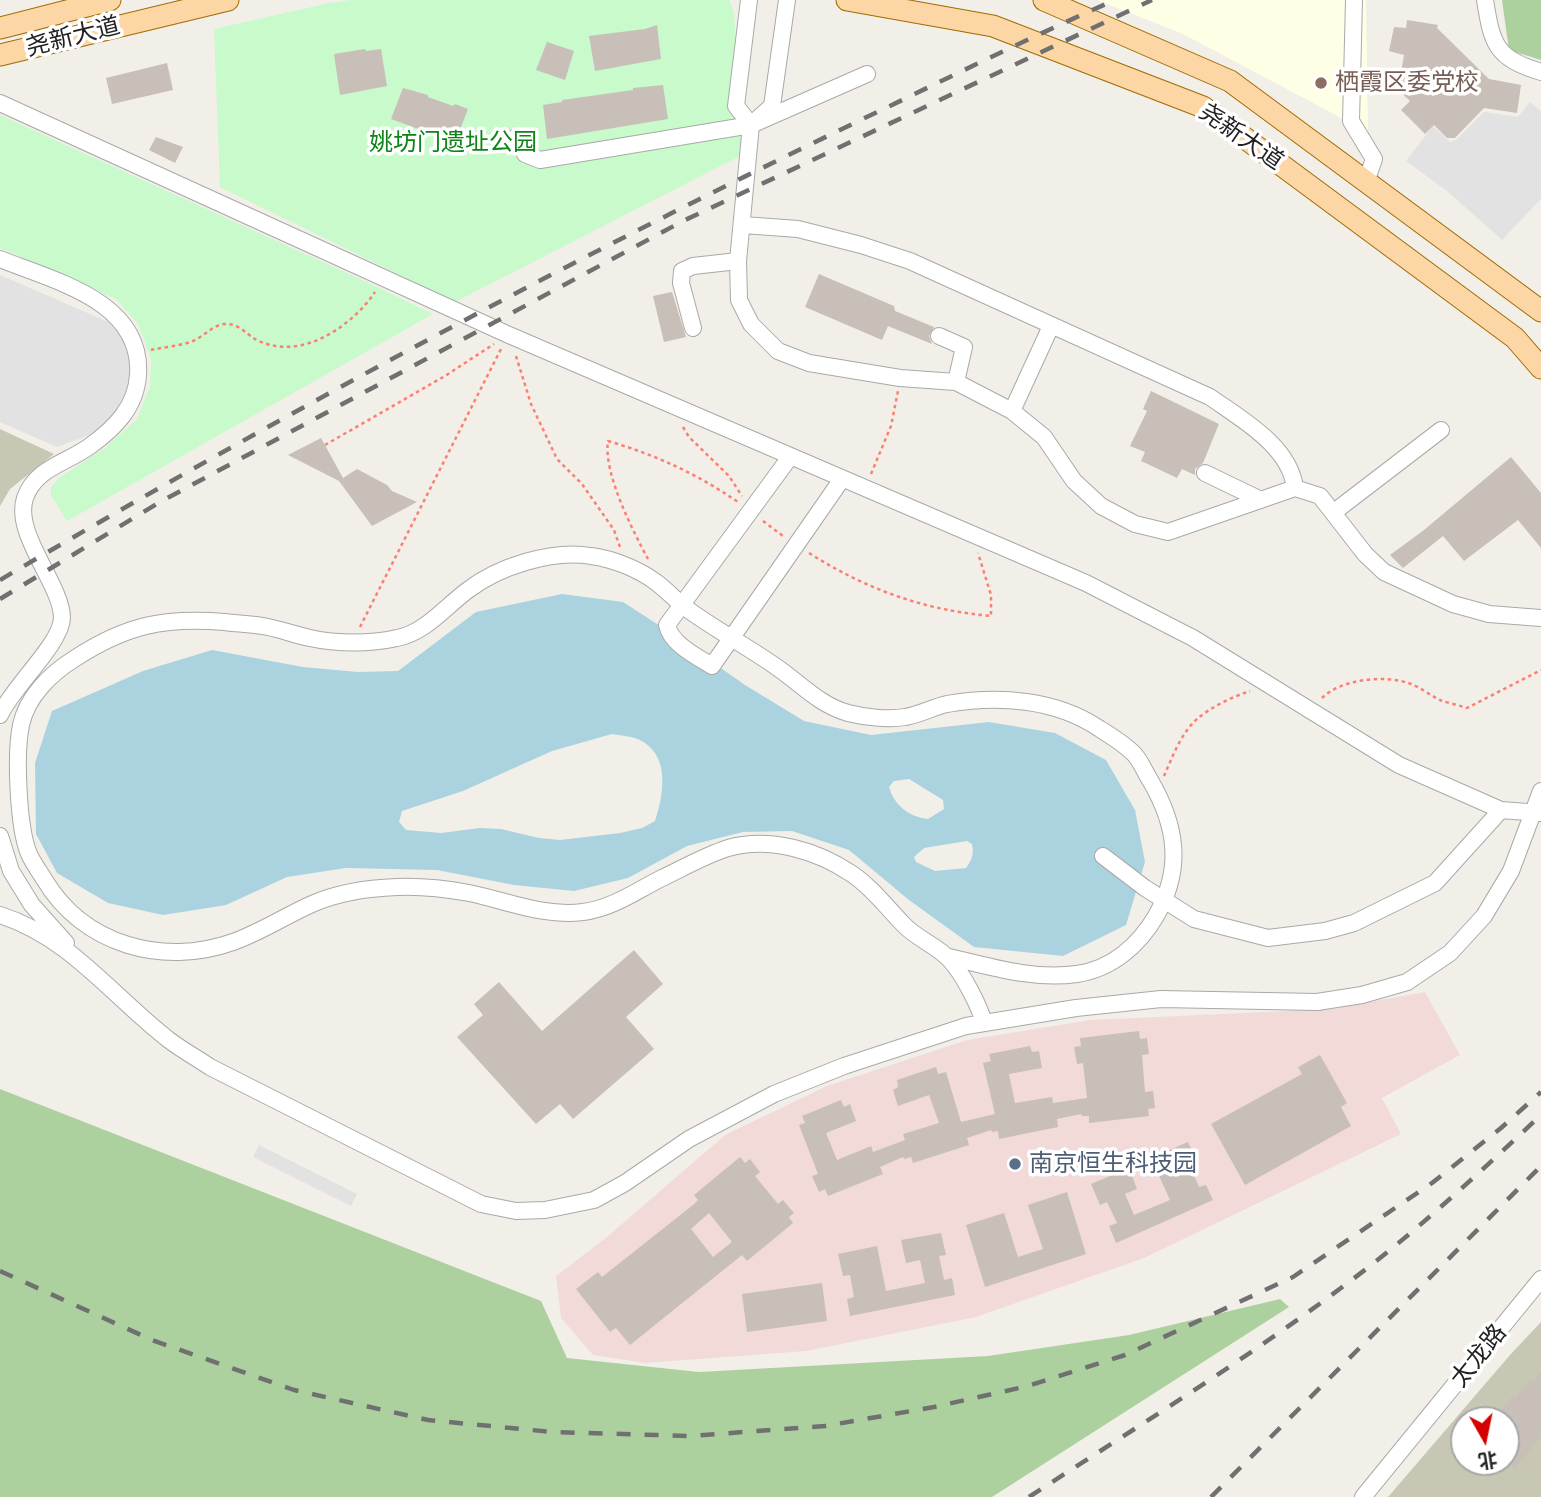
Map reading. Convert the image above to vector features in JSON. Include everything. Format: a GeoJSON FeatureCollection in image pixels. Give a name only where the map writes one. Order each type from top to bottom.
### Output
{"type":"FeatureCollection","features":[{"type":"Feature","properties":{"kind":"main road","name":"尧新大道"},"geometry":{"type":"LineString","coordinates":[[0,28],[110,0]]}},
{"type":"Feature","properties":{"kind":"main road","name":"尧新大道"},"geometry":{"type":"LineString","coordinates":[[0,55],[228,0]]}},
{"type":"Feature","properties":{"kind":"main road","name":"尧新大道"},"geometry":{"type":"LineString","coordinates":[[847,0],[993,26],[1203,107],[1515,338],[1541,368]]}},
{"type":"Feature","properties":{"kind":"main road","name":"尧新大道"},"geometry":{"type":"LineString","coordinates":[[1044,0],[1230,81],[1541,311]]}},
{"type":"Feature","properties":{"kind":"street"},"geometry":{"type":"LineString","coordinates":[[749,0],[736,106],[751,125],[738,261],[739,300],[751,324],[778,351],[809,363],[901,378],[956,382],[1012,411],[1044,437],[1074,481],[1092,498],[1101,506],[1135,524],[1168,532],[1295,488],[1320,496],[1365,554],[1384,572],[1453,604],[1489,614],[1541,618]]}},
{"type":"Feature","properties":{"kind":"street"},"geometry":{"type":"LineString","coordinates":[[751,125],[772,106],[787,0]]}},
{"type":"Feature","properties":{"kind":"street"},"geometry":{"type":"LineString","coordinates":[[1354,0],[1351,121],[1374,159],[1366,181]]}},
{"type":"Feature","properties":{"kind":"street"},"geometry":{"type":"LineString","coordinates":[[1485,0],[1490,33],[1498,50],[1523,67],[1541,72]]}},
{"type":"Feature","properties":{"kind":"street"},"geometry":{"type":"LineString","coordinates":[[516,137],[525,153],[540,160],[751,125],[867,74]]}},
{"type":"Feature","properties":{"kind":"street"},"geometry":{"type":"LineString","coordinates":[[0,103],[509,335],[1086,583],[1193,638],[1399,765],[1502,810],[1538,812]]}},
{"type":"Feature","properties":{"kind":"street"},"geometry":{"type":"LineString","coordinates":[[743,225],[798,229],[910,261],[1210,397],[1241,418],[1278,451],[1293,477],[1295,488]]}},
{"type":"Feature","properties":{"kind":"street"},"geometry":{"type":"LineString","coordinates":[[0,259],[89,296],[117,314],[132,335],[139,364],[137,393],[121,419],[88,447],[50,467],[33,483],[24,499],[30,540],[60,606],[62,619],[57,637],[6,701],[0,715]]}},
{"type":"Feature","properties":{"kind":"street"},"geometry":{"type":"LineString","coordinates":[[693,328],[681,283],[682,271],[693,266],[738,261]]}},
{"type":"Feature","properties":{"kind":"street"},"geometry":{"type":"LineString","coordinates":[[1012,411],[1051,326]]}},
{"type":"Feature","properties":{"kind":"street"},"geometry":{"type":"LineString","coordinates":[[939,336],[964,347],[956,382]]}},
{"type":"Feature","properties":{"kind":"street"},"geometry":{"type":"LineString","coordinates":[[1334,512],[1441,430]]}},
{"type":"Feature","properties":{"kind":"street"},"geometry":{"type":"LineString","coordinates":[[790,457],[667,625],[668,631],[678,643],[712,666],[842,479]]}},
{"type":"Feature","properties":{"kind":"street"},"geometry":{"type":"LineString","coordinates":[[1205,473],[1261,500]]}},
{"type":"Feature","properties":{"kind":"street"},"geometry":{"type":"LineString","coordinates":[[584,554],[621,564],[654,579],[681,606],[779,668],[832,708],[857,716],[904,718],[941,705],[995,698],[1058,708],[1092,723],[1134,753],[1157,792],[1174,841],[1174,866],[1165,901],[1144,937],[1116,960],[1082,974],[1025,975],[948,957],[909,930],[884,902],[852,874],[804,850],[790,846],[758,844],[731,847],[612,905],[591,911],[561,914],[526,909],[466,892],[396,887],[333,896],[233,942],[198,952],[141,950],[109,940],[76,918],[52,892],[28,852],[18,773],[21,722],[33,696],[57,669],[94,646],[137,627],[169,620],[204,621],[264,626],[317,640],[352,642],[403,638],[422,628],[475,583],[526,561],[547,556],[584,554]]}},
{"type":"Feature","properties":{"kind":"street"},"geometry":{"type":"LineString","coordinates":[[0,836],[11,871],[33,905],[83,962],[170,1041],[210,1067],[481,1204],[516,1211],[545,1210],[594,1200],[625,1183],[689,1139],[774,1094],[844,1066],[966,1026],[1076,1008],[1161,999],[1317,1003],[1362,995],[1407,982],[1450,953],[1484,916],[1511,871],[1538,812],[1541,791]]}},
{"type":"Feature","properties":{"kind":"street"},"geometry":{"type":"LineString","coordinates":[[1103,856],[1194,919],[1268,938],[1325,931],[1354,923],[1434,883],[1502,810]]}},
{"type":"Feature","properties":{"kind":"street"},"geometry":{"type":"LineString","coordinates":[[0,915],[12,918],[48,938],[83,962]]}},
{"type":"Feature","properties":{"kind":"street"},"geometry":{"type":"LineString","coordinates":[[948,957],[981,1010],[984,1023]]}},
{"type":"Feature","properties":{"kind":"street","name":"太龙路"},"geometry":{"type":"LineString","coordinates":[[1363,1497],[1541,1279]]}},
{"type":"Feature","properties":{"kind":"path"},"geometry":{"type":"LineString","coordinates":[[136,354],[194,341],[223,323],[247,331],[258,341],[282,346],[309,343],[329,336],[355,316],[385,278]]}},
{"type":"Feature","properties":{"kind":"path"},"geometry":{"type":"LineString","coordinates":[[325,445],[445,376],[509,335]]}},
{"type":"Feature","properties":{"kind":"path"},"geometry":{"type":"LineString","coordinates":[[509,335],[531,404],[557,460],[582,484],[614,530],[623,558],[621,564]]}},
{"type":"Feature","properties":{"kind":"path"},"geometry":{"type":"LineString","coordinates":[[352,642],[489,369],[509,335]]}},
{"type":"Feature","properties":{"kind":"path"},"geometry":{"type":"LineString","coordinates":[[865,488],[891,426],[901,378]]}},
{"type":"Feature","properties":{"kind":"path"},"geometry":{"type":"LineString","coordinates":[[665,401],[689,437],[729,477],[751,511]]}},
{"type":"Feature","properties":{"kind":"path"},"geometry":{"type":"LineString","coordinates":[[650,563],[617,490],[607,452],[608,442],[670,462],[708,481],[832,568],[888,595],[955,612],[990,616],[991,595],[971,534]]}},
{"type":"Feature","properties":{"kind":"path"},"geometry":{"type":"LineString","coordinates":[[1310,709],[1329,691],[1347,685],[1386,680],[1409,683],[1441,700],[1466,708],[1541,670]]}},
{"type":"Feature","properties":{"kind":"path"},"geometry":{"type":"LineString","coordinates":[[1157,792],[1177,748],[1196,720],[1238,695],[1269,684]]}},
{"type":"Feature","properties":{"kind":"shaded area","name":"栖霞区委党校"},"geometry":{"type":"Polygon","coordinates":[[[1097,0],[1366,0],[1368,132],[1183,34],[1097,0]]]}},
{"type":"Feature","properties":{"kind":"shaded area"},"geometry":{"type":"Polygon","coordinates":[[[1530,102],[1541,111],[1541,199],[1502,240],[1447,191],[1406,161],[1433,126],[1450,142],[1457,139],[1484,112],[1518,117],[1530,102]]]}},
{"type":"Feature","properties":{"kind":"shaded area"},"geometry":{"type":"Polygon","coordinates":[[[0,275],[120,327],[135,365],[128,392],[112,418],[87,436],[57,447],[0,422],[0,275]]]}},
{"type":"Feature","properties":{"kind":"shaded area"},"geometry":{"type":"Polygon","coordinates":[[[0,429],[54,454],[10,489],[0,506],[0,429]]]}},
{"type":"Feature","properties":{"kind":"shaded area","name":"南京恒生科技园"},"geometry":{"type":"Polygon","coordinates":[[[1425,992],[1460,1055],[1382,1098],[1401,1134],[1144,1258],[976,1317],[806,1351],[645,1363],[593,1355],[561,1318],[556,1276],[607,1237],[725,1135],[827,1086],[967,1040],[1091,1020],[1332,1009],[1425,992]]]}},
{"type":"Feature","properties":{"kind":"shaded area"},"geometry":{"type":"Polygon","coordinates":[[[259,1145],[357,1194],[351,1206],[253,1157],[259,1145]]]}},
{"type":"Feature","properties":{"kind":"shaded area"},"geometry":{"type":"Polygon","coordinates":[[[1541,1322],[1541,1497],[1388,1497],[1450,1425],[1450,1476],[1520,1476],[1520,1406],[1466,1406],[1541,1322]]]}},
{"type":"Feature","properties":{"kind":"green space","name":"姚坊门遗址公园"},"geometry":{"type":"Polygon","coordinates":[[[351,0],[729,0],[734,12],[742,155],[455,302],[220,187],[214,29],[351,0]]]}},
{"type":"Feature","properties":{"kind":"green space"},"geometry":{"type":"Polygon","coordinates":[[[1502,0],[1541,0],[1541,60],[1509,50],[1502,0]]]}},
{"type":"Feature","properties":{"kind":"green space"},"geometry":{"type":"Polygon","coordinates":[[[0,115],[433,314],[67,521],[51,495],[51,487],[59,478],[105,448],[137,419],[150,386],[151,359],[138,324],[116,299],[0,248],[0,115]]]}},
{"type":"Feature","properties":{"kind":"green space"},"geometry":{"type":"Polygon","coordinates":[[[0,1089],[541,1301],[567,1358],[699,1372],[988,1356],[1129,1335],[1280,1299],[1289,1307],[992,1497],[0,1497],[0,1089]]]}},
{"type":"Feature","properties":{"kind":"water"},"geometry":{"type":"Polygon","coordinates":[[[562,594],[623,602],[745,685],[804,721],[871,735],[989,722],[1055,733],[1106,760],[1135,810],[1145,862],[1126,925],[1063,956],[974,947],[909,900],[849,850],[792,831],[743,832],[687,846],[628,878],[574,891],[514,885],[437,870],[346,868],[287,877],[226,905],[163,915],[108,903],[57,873],[36,834],[35,763],[52,711],[143,671],[212,650],[303,667],[358,672],[398,671],[476,612],[562,594]],[[612,734],[552,751],[463,791],[402,811],[399,822],[406,830],[441,833],[480,828],[501,829],[560,840],[642,828],[655,821],[658,811],[662,779],[658,759],[653,750],[641,741],[612,734]],[[909,779],[894,781],[889,787],[891,793],[909,813],[928,819],[944,809],[943,800],[909,779]],[[967,841],[924,848],[914,857],[916,862],[935,871],[966,868],[973,854],[972,844],[967,841]]]}},
{"type":"Feature","properties":{"kind":"building"},"geometry":{"type":"Polygon","coordinates":[[[1407,20],[1438,25],[1437,28],[1489,79],[1521,85],[1517,113],[1484,108],[1455,138],[1447,138],[1434,125],[1425,134],[1401,110],[1410,101],[1398,90],[1404,55],[1389,51],[1394,27],[1406,28],[1407,20]]]}},
{"type":"Feature","properties":{"kind":"building"},"geometry":{"type":"Polygon","coordinates":[[[657,25],[661,59],[595,71],[589,36],[657,25]]]}},
{"type":"Feature","properties":{"kind":"building"},"geometry":{"type":"Polygon","coordinates":[[[547,42],[574,51],[565,80],[536,70],[547,42]]]}},
{"type":"Feature","properties":{"kind":"building"},"geometry":{"type":"Polygon","coordinates":[[[381,49],[387,86],[340,95],[334,54],[381,49]]]}},
{"type":"Feature","properties":{"kind":"building"},"geometry":{"type":"Polygon","coordinates":[[[167,63],[173,90],[112,104],[106,78],[167,63]]]}},
{"type":"Feature","properties":{"kind":"building"},"geometry":{"type":"Polygon","coordinates":[[[663,85],[668,119],[547,139],[543,105],[663,85]]]}},
{"type":"Feature","properties":{"kind":"building"},"geometry":{"type":"Polygon","coordinates":[[[403,88],[468,109],[457,143],[391,119],[403,88]]]}},
{"type":"Feature","properties":{"kind":"building"},"geometry":{"type":"Polygon","coordinates":[[[156,137],[183,147],[175,163],[149,150],[156,137]]]}},
{"type":"Feature","properties":{"kind":"building"},"geometry":{"type":"Polygon","coordinates":[[[819,274],[894,306],[895,311],[934,327],[929,336],[932,344],[888,326],[882,340],[805,307],[819,274]]]}},
{"type":"Feature","properties":{"kind":"building"},"geometry":{"type":"Polygon","coordinates":[[[672,292],[686,337],[664,342],[653,296],[672,292]]]}},
{"type":"Feature","properties":{"kind":"building"},"geometry":{"type":"Polygon","coordinates":[[[1151,391],[1219,424],[1203,463],[1195,469],[1195,475],[1182,469],[1177,478],[1141,461],[1145,452],[1130,446],[1147,411],[1143,409],[1151,391]]]}},
{"type":"Feature","properties":{"kind":"building"},"geometry":{"type":"Polygon","coordinates":[[[321,438],[343,478],[357,469],[387,485],[392,491],[417,502],[372,526],[339,481],[288,455],[321,438]]]}},
{"type":"Feature","properties":{"kind":"building"},"geometry":{"type":"Polygon","coordinates":[[[1511,457],[1541,493],[1541,548],[1518,520],[1464,561],[1443,536],[1403,568],[1390,555],[1424,530],[1511,457]]]}},
{"type":"Feature","properties":{"kind":"building"},"geometry":{"type":"Polygon","coordinates":[[[634,950],[663,984],[626,1017],[654,1049],[573,1119],[560,1104],[536,1124],[457,1037],[483,1015],[474,1004],[499,982],[542,1031],[634,950]]]}},
{"type":"Feature","properties":{"kind":"building"},"geometry":{"type":"Polygon","coordinates":[[[1139,1031],[1140,1039],[1147,1038],[1149,1054],[1142,1055],[1145,1092],[1153,1091],[1155,1108],[1148,1109],[1149,1116],[1089,1123],[1089,1116],[1081,1114],[1057,1119],[1058,1127],[999,1139],[998,1131],[991,1130],[967,1138],[969,1145],[913,1163],[911,1157],[903,1157],[880,1167],[883,1174],[828,1196],[825,1189],[819,1192],[812,1176],[818,1174],[799,1125],[805,1123],[802,1116],[841,1100],[844,1107],[850,1104],[856,1121],[826,1133],[837,1160],[871,1146],[873,1152],[905,1140],[903,1134],[939,1123],[929,1095],[898,1106],[893,1090],[898,1087],[897,1080],[936,1067],[938,1074],[946,1072],[961,1122],[995,1114],[983,1063],[991,1061],[989,1054],[1030,1046],[1032,1052],[1039,1051],[1042,1068],[1009,1074],[1015,1103],[1052,1097],[1053,1103],[1087,1098],[1083,1063],[1077,1064],[1074,1047],[1081,1046],[1080,1038],[1139,1031]]]}},
{"type":"Feature","properties":{"kind":"building"},"geometry":{"type":"Polygon","coordinates":[[[1320,1055],[1347,1103],[1341,1107],[1351,1126],[1245,1185],[1211,1124],[1302,1074],[1298,1067],[1320,1055]]]}},
{"type":"Feature","properties":{"kind":"building"},"geometry":{"type":"Polygon","coordinates":[[[1188,1142],[1198,1163],[1190,1166],[1199,1187],[1206,1185],[1213,1200],[1116,1243],[1109,1226],[1117,1223],[1107,1202],[1100,1205],[1091,1184],[1129,1168],[1137,1189],[1125,1194],[1134,1215],[1170,1200],[1151,1158],[1188,1142]]]}},
{"type":"Feature","properties":{"kind":"building"},"geometry":{"type":"Polygon","coordinates":[[[740,1157],[745,1163],[750,1159],[760,1172],[755,1176],[778,1204],[783,1200],[794,1213],[789,1217],[793,1223],[747,1261],[742,1255],[630,1345],[616,1328],[610,1332],[576,1289],[598,1272],[602,1277],[693,1205],[698,1200],[694,1195],[740,1157]],[[709,1213],[691,1229],[713,1257],[732,1242],[709,1213]]]}},
{"type":"Feature","properties":{"kind":"building"},"geometry":{"type":"Polygon","coordinates":[[[1067,1192],[1086,1254],[985,1287],[966,1225],[1004,1213],[1018,1257],[1043,1249],[1028,1205],[1067,1192]]]}},
{"type":"Feature","properties":{"kind":"building"},"geometry":{"type":"Polygon","coordinates":[[[941,1233],[946,1255],[939,1256],[944,1280],[952,1278],[955,1295],[850,1316],[847,1299],[854,1297],[850,1275],[843,1276],[838,1254],[877,1246],[886,1291],[925,1283],[920,1260],[906,1263],[901,1240],[941,1233]]]}},
{"type":"Feature","properties":{"kind":"building"},"geometry":{"type":"Polygon","coordinates":[[[822,1283],[827,1321],[747,1332],[742,1294],[822,1283]]]}},
{"type":"Feature","properties":{"kind":"building"},"geometry":{"type":"Polygon","coordinates":[[[1541,1372],[1541,1436],[1520,1462],[1520,1406],[1504,1406],[1531,1379],[1534,1381],[1541,1372]]]}},
{"type":"Feature","properties":{"kind":"railway"},"geometry":{"type":"LineString","coordinates":[[0,580],[219,454],[553,274],[778,160],[1115,0]]}},
{"type":"Feature","properties":{"kind":"railway"},"geometry":{"type":"LineString","coordinates":[[0,599],[160,502],[683,221],[1152,0]]}},
{"type":"Feature","properties":{"kind":"railway"},"geometry":{"type":"LineString","coordinates":[[0,1271],[152,1340],[294,1390],[428,1420],[552,1432],[690,1436],[825,1426],[934,1407],[1028,1386],[1125,1355],[1293,1277],[1432,1183],[1541,1092]]}},
{"type":"Feature","properties":{"kind":"railway"},"geometry":{"type":"LineString","coordinates":[[1029,1497],[1229,1367],[1345,1285],[1421,1224],[1541,1115]]}},
{"type":"Feature","properties":{"kind":"railway"},"geometry":{"type":"LineString","coordinates":[[1211,1497],[1541,1166]]}},
{"type":"Feature","properties":{"kind":"place","name":"栖霞区委党校"},"geometry":{"type":"Point","coordinates":[1321,83]}},
{"type":"Feature","properties":{"kind":"place","name":"南京恒生科技园"},"geometry":{"type":"Point","coordinates":[1015,1164]}}]}
